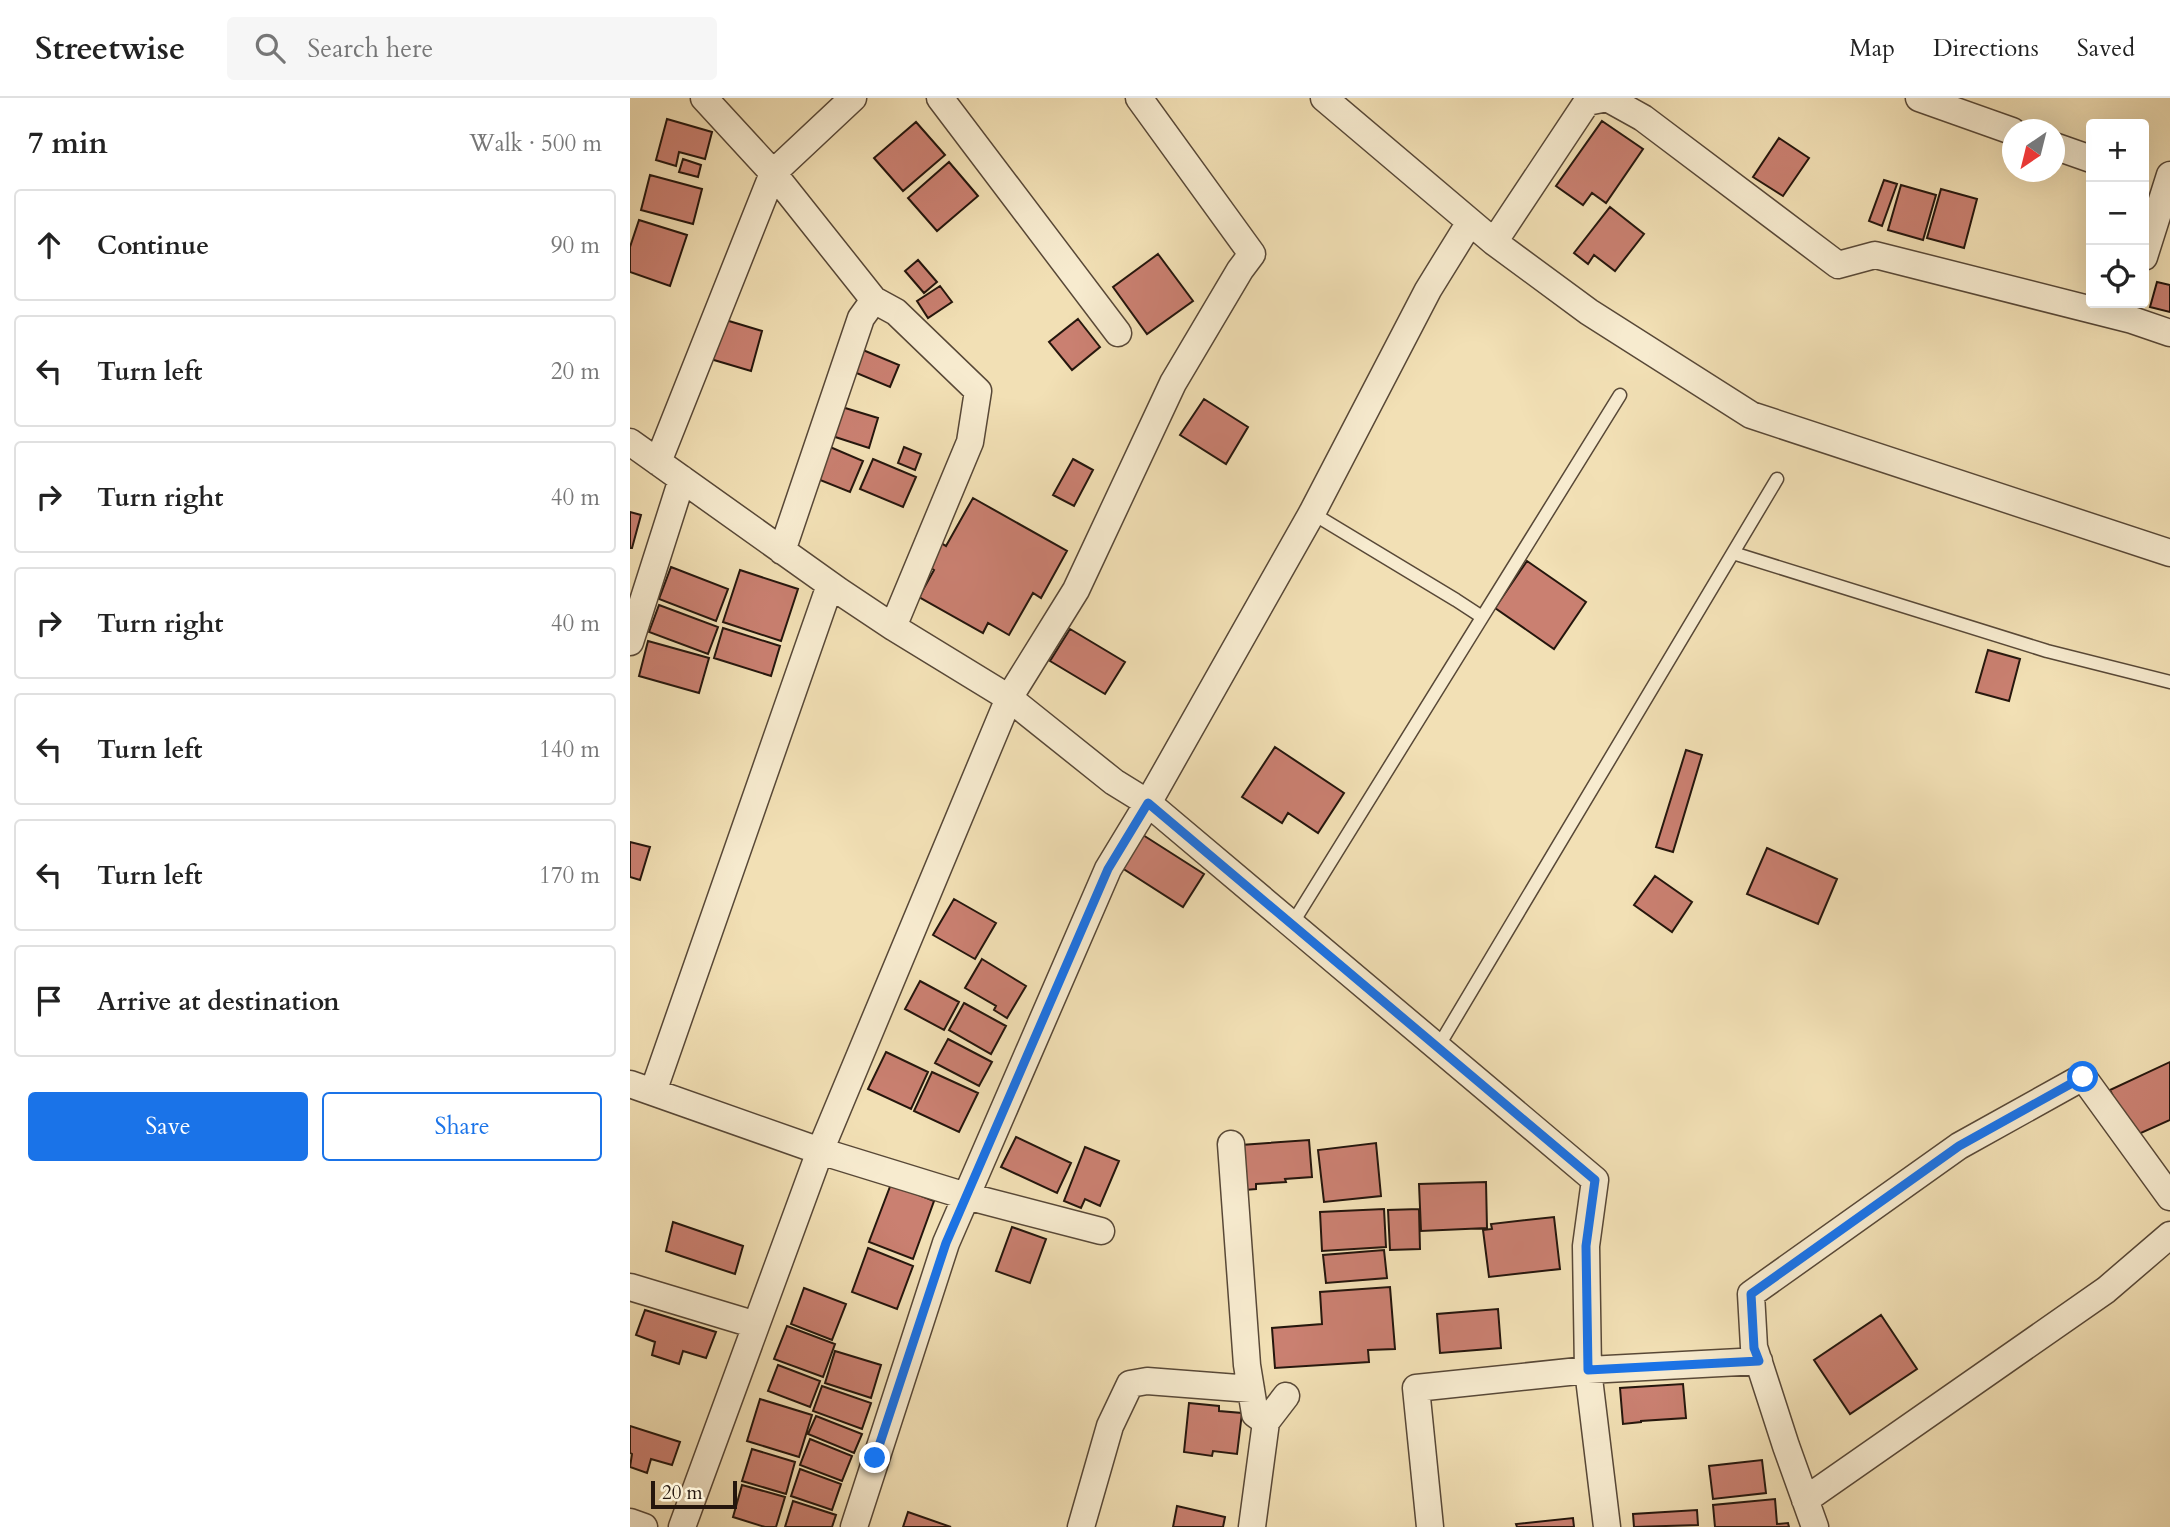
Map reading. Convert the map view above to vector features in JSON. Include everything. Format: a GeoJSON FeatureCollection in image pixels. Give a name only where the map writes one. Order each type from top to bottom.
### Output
{"type":"FeatureCollection","features":[{"type":"Feature","properties":{"kind":"street"},"geometry":{"type":"LineString","coordinates":[[704,98],[772,173],[874,300],[895,312],[978,391],[970,442],[893,627]]}},
{"type":"Feature","properties":{"kind":"street"},"geometry":{"type":"LineString","coordinates":[[658,462],[772,173],[853,98]]}},
{"type":"Feature","properties":{"kind":"street"},"geometry":{"type":"LineString","coordinates":[[940,98],[1118,332]]}},
{"type":"Feature","properties":{"kind":"street"},"geometry":{"type":"LineString","coordinates":[[682,1527],[820,1151],[1009,698],[1076,590],[1173,383],[1252,254],[1139,98]]}},
{"type":"Feature","properties":{"kind":"street"},"geometry":{"type":"LineString","coordinates":[[1324,98],[1494,242],[1590,312],[1751,415],[2170,554]]}},
{"type":"Feature","properties":{"kind":"street"},"geometry":{"type":"LineString","coordinates":[[1494,242],[1587,102],[1607,98],[1643,118],[1838,265],[1875,255],[2127,311],[2170,333]]}},
{"type":"Feature","properties":{"kind":"street"},"geometry":{"type":"LineString","coordinates":[[1919,98],[2002,127]]}},
{"type":"Feature","properties":{"kind":"street"},"geometry":{"type":"LineString","coordinates":[[2065,150],[2086,157]]}},
{"type":"Feature","properties":{"kind":"street"},"geometry":{"type":"LineString","coordinates":[[2147,245],[2162,182]]}},
{"type":"Feature","properties":{"kind":"street"},"geometry":{"type":"LineString","coordinates":[[854,1527],[946,1243],[1108,869],[1312,513],[1428,290],[1470,222]]}},
{"type":"Feature","properties":{"kind":"street"},"geometry":{"type":"LineString","coordinates":[[782,551],[861,318],[874,300]]}},
{"type":"Feature","properties":{"kind":"street"},"geometry":{"type":"LineString","coordinates":[[630,442],[830,585],[1009,698],[1114,782],[1148,803],[1595,1180],[1586,1246],[1588,1370],[1608,1527]]}},
{"type":"Feature","properties":{"kind":"street"},"geometry":{"type":"LineString","coordinates":[[630,642],[682,479]]}},
{"type":"Feature","properties":{"kind":"street"},"geometry":{"type":"LineString","coordinates":[[830,585],[641,1088],[820,1151],[966,1196],[1101,1231]]}},
{"type":"Feature","properties":{"kind":"street"},"geometry":{"type":"LineString","coordinates":[[1815,1527],[1754,1348],[1751,1294],[1959,1146],[2083,1077],[2170,1196]]}},
{"type":"Feature","properties":{"kind":"street"},"geometry":{"type":"LineString","coordinates":[[1231,1144],[1247,1365],[1255,1414],[1266,1422]]}},
{"type":"Feature","properties":{"kind":"street"},"geometry":{"type":"LineString","coordinates":[[1805,1500],[2106,1290],[2170,1235]]}},
{"type":"Feature","properties":{"kind":"street"},"geometry":{"type":"LineString","coordinates":[[630,1287],[757,1325]]}},
{"type":"Feature","properties":{"kind":"street"},"geometry":{"type":"LineString","coordinates":[[1430,1527],[1416,1388],[1588,1370],[1759,1361]]}},
{"type":"Feature","properties":{"kind":"street"},"geometry":{"type":"LineString","coordinates":[[1081,1527],[1110,1426],[1130,1384],[1146,1381],[1251,1389]]}},
{"type":"Feature","properties":{"kind":"street"},"geometry":{"type":"LineString","coordinates":[[1252,1527],[1266,1422],[1286,1396]]}},
{"type":"Feature","properties":{"kind":"street"},"geometry":{"type":"LineString","coordinates":[[630,1522],[644,1527]]}},
{"type":"Feature","properties":{"kind":"lane"},"geometry":{"type":"LineString","coordinates":[[1292,924],[1620,395]]}},
{"type":"Feature","properties":{"kind":"lane"},"geometry":{"type":"LineString","coordinates":[[1438,1047],[1777,480]]}},
{"type":"Feature","properties":{"kind":"lane"},"geometry":{"type":"LineString","coordinates":[[1312,513],[1482,617]]}},
{"type":"Feature","properties":{"kind":"lane"},"geometry":{"type":"LineString","coordinates":[[1733,554],[2047,651],[2170,682]]}},
{"type":"Feature","properties":{"kind":"building"},"geometry":{"type":"Polygon","coordinates":[[[667,119],[712,132],[705,159],[679,152],[676,166],[656,160],[667,119]]]}},
{"type":"Feature","properties":{"kind":"building"},"geometry":{"type":"Polygon","coordinates":[[[1602,121],[1643,149],[1606,203],[1592,193],[1583,205],[1556,186],[1602,121]]]}},
{"type":"Feature","properties":{"kind":"building"},"geometry":{"type":"Polygon","coordinates":[[[916,122],[945,155],[903,191],[874,158],[916,122]]]}},
{"type":"Feature","properties":{"kind":"building"},"geometry":{"type":"Polygon","coordinates":[[[1779,138],[1809,158],[1783,196],[1753,177],[1779,138]]]}},
{"type":"Feature","properties":{"kind":"building"},"geometry":{"type":"Polygon","coordinates":[[[683,159],[701,165],[698,177],[679,172],[683,159]]]}},
{"type":"Feature","properties":{"kind":"building"},"geometry":{"type":"Polygon","coordinates":[[[949,162],[978,196],[937,231],[908,198],[949,162]]]}},
{"type":"Feature","properties":{"kind":"building"},"geometry":{"type":"Polygon","coordinates":[[[650,175],[702,189],[693,224],[641,210],[650,175]]]}},
{"type":"Feature","properties":{"kind":"building"},"geometry":{"type":"Polygon","coordinates":[[[1884,180],[1897,184],[1882,226],[1869,221],[1884,180]]]}},
{"type":"Feature","properties":{"kind":"building"},"geometry":{"type":"Polygon","coordinates":[[[1901,185],[1936,195],[1923,240],[1888,230],[1901,185]]]}},
{"type":"Feature","properties":{"kind":"building"},"geometry":{"type":"Polygon","coordinates":[[[1941,189],[1977,199],[1964,248],[1927,238],[1941,189]]]}},
{"type":"Feature","properties":{"kind":"building"},"geometry":{"type":"Polygon","coordinates":[[[1610,207],[1644,234],[1615,271],[1594,255],[1588,264],[1574,253],[1610,207]]]}},
{"type":"Feature","properties":{"kind":"building"},"geometry":{"type":"Polygon","coordinates":[[[639,220],[687,235],[670,286],[630,272],[630,247],[639,220]]]}},
{"type":"Feature","properties":{"kind":"building"},"geometry":{"type":"Polygon","coordinates":[[[1158,254],[1193,301],[1147,334],[1113,287],[1158,254]]]}},
{"type":"Feature","properties":{"kind":"building"},"geometry":{"type":"Polygon","coordinates":[[[918,260],[937,282],[924,293],[905,271],[918,260]]]}},
{"type":"Feature","properties":{"kind":"building"},"geometry":{"type":"Polygon","coordinates":[[[2157,282],[2170,285],[2170,312],[2150,307],[2157,282]]]}},
{"type":"Feature","properties":{"kind":"building"},"geometry":{"type":"Polygon","coordinates":[[[940,286],[952,302],[928,318],[917,301],[940,286]]]}},
{"type":"Feature","properties":{"kind":"building"},"geometry":{"type":"Polygon","coordinates":[[[709,315],[762,331],[751,371],[697,355],[709,315]]]}},
{"type":"Feature","properties":{"kind":"building"},"geometry":{"type":"Polygon","coordinates":[[[1078,319],[1100,347],[1072,370],[1049,342],[1078,319]]]}},
{"type":"Feature","properties":{"kind":"building"},"geometry":{"type":"Polygon","coordinates":[[[851,345],[899,365],[890,387],[842,367],[851,345]]]}},
{"type":"Feature","properties":{"kind":"building"},"geometry":{"type":"Polygon","coordinates":[[[1204,399],[1248,427],[1226,464],[1180,435],[1204,399]]]}},
{"type":"Feature","properties":{"kind":"building"},"geometry":{"type":"Polygon","coordinates":[[[832,404],[878,418],[869,448],[823,433],[832,404]]]}},
{"type":"Feature","properties":{"kind":"building"},"geometry":{"type":"Polygon","coordinates":[[[823,444],[863,461],[850,492],[810,476],[823,444]]]}},
{"type":"Feature","properties":{"kind":"building"},"geometry":{"type":"Polygon","coordinates":[[[904,447],[921,454],[915,470],[898,463],[904,447]]]}},
{"type":"Feature","properties":{"kind":"building"},"geometry":{"type":"Polygon","coordinates":[[[873,459],[916,477],[903,507],[860,489],[873,459]]]}},
{"type":"Feature","properties":{"kind":"building"},"geometry":{"type":"Polygon","coordinates":[[[1073,459],[1093,470],[1074,506],[1053,495],[1073,459]]]}},
{"type":"Feature","properties":{"kind":"building"},"geometry":{"type":"Polygon","coordinates":[[[973,498],[1067,551],[1041,598],[1033,593],[1009,635],[988,623],[983,633],[919,597],[934,570],[925,564],[938,541],[946,546],[973,498]]]}},
{"type":"Feature","properties":{"kind":"building"},"geometry":{"type":"Polygon","coordinates":[[[630,512],[641,515],[632,548],[630,548],[630,512]]]}},
{"type":"Feature","properties":{"kind":"building"},"geometry":{"type":"Polygon","coordinates":[[[1527,561],[1586,602],[1554,649],[1495,608],[1527,561]]]}},
{"type":"Feature","properties":{"kind":"building"},"geometry":{"type":"Polygon","coordinates":[[[671,567],[728,589],[716,621],[659,599],[671,567]]]}},
{"type":"Feature","properties":{"kind":"building"},"geometry":{"type":"Polygon","coordinates":[[[740,570],[798,589],[781,641],[723,622],[740,570]]]}},
{"type":"Feature","properties":{"kind":"building"},"geometry":{"type":"Polygon","coordinates":[[[659,605],[718,627],[708,654],[649,632],[659,605]]]}},
{"type":"Feature","properties":{"kind":"building"},"geometry":{"type":"Polygon","coordinates":[[[723,628],[780,646],[771,676],[714,658],[723,628]]]}},
{"type":"Feature","properties":{"kind":"building"},"geometry":{"type":"Polygon","coordinates":[[[1070,629],[1125,662],[1105,694],[1050,661],[1070,629]]]}},
{"type":"Feature","properties":{"kind":"building"},"geometry":{"type":"Polygon","coordinates":[[[648,641],[709,658],[699,693],[639,676],[648,641]]]}},
{"type":"Feature","properties":{"kind":"building"},"geometry":{"type":"Polygon","coordinates":[[[1988,650],[2020,659],[2009,701],[1976,692],[1988,650]]]}},
{"type":"Feature","properties":{"kind":"building"},"geometry":{"type":"Polygon","coordinates":[[[1275,747],[1344,793],[1318,833],[1288,813],[1282,823],[1242,797],[1275,747]]]}},
{"type":"Feature","properties":{"kind":"building"},"geometry":{"type":"Polygon","coordinates":[[[1686,750],[1702,755],[1673,852],[1656,847],[1686,750]]]}},
{"type":"Feature","properties":{"kind":"building"},"geometry":{"type":"Polygon","coordinates":[[[1143,835],[1204,874],[1183,907],[1122,868],[1143,835]]]}},
{"type":"Feature","properties":{"kind":"building"},"geometry":{"type":"Polygon","coordinates":[[[630,842],[650,847],[640,880],[630,877],[630,842]]]}},
{"type":"Feature","properties":{"kind":"building"},"geometry":{"type":"Polygon","coordinates":[[[1767,848],[1837,879],[1818,924],[1747,894],[1767,848]]]}},
{"type":"Feature","properties":{"kind":"building"},"geometry":{"type":"Polygon","coordinates":[[[1655,876],[1692,902],[1672,932],[1634,905],[1655,876]]]}},
{"type":"Feature","properties":{"kind":"building"},"geometry":{"type":"Polygon","coordinates":[[[954,899],[996,923],[975,959],[933,935],[954,899]]]}},
{"type":"Feature","properties":{"kind":"building"},"geometry":{"type":"Polygon","coordinates":[[[982,959],[1026,986],[1007,1018],[994,1010],[996,1006],[965,988],[982,959]]]}},
{"type":"Feature","properties":{"kind":"building"},"geometry":{"type":"Polygon","coordinates":[[[920,981],[959,1002],[944,1030],[905,1009],[920,981]]]}},
{"type":"Feature","properties":{"kind":"building"},"geometry":{"type":"Polygon","coordinates":[[[964,1003],[1006,1026],[991,1054],[949,1030],[964,1003]]]}},
{"type":"Feature","properties":{"kind":"building"},"geometry":{"type":"Polygon","coordinates":[[[948,1039],[992,1062],[979,1086],[935,1063],[948,1039]]]}},
{"type":"Feature","properties":{"kind":"building"},"geometry":{"type":"Polygon","coordinates":[[[886,1052],[928,1072],[911,1109],[868,1089],[886,1052]]]}},
{"type":"Feature","properties":{"kind":"building"},"geometry":{"type":"Polygon","coordinates":[[[2170,1062],[2170,1120],[2132,1137],[2110,1090],[2170,1062]]]}},
{"type":"Feature","properties":{"kind":"building"},"geometry":{"type":"Polygon","coordinates":[[[932,1072],[978,1093],[959,1132],[914,1111],[932,1072]]]}},
{"type":"Feature","properties":{"kind":"building"},"geometry":{"type":"Polygon","coordinates":[[[1016,1137],[1071,1163],[1057,1193],[1001,1167],[1016,1137]]]}},
{"type":"Feature","properties":{"kind":"building"},"geometry":{"type":"Polygon","coordinates":[[[1309,1140],[1312,1177],[1256,1184],[1256,1189],[1245,1190],[1241,1145],[1309,1140]]]}},
{"type":"Feature","properties":{"kind":"building"},"geometry":{"type":"Polygon","coordinates":[[[1376,1143],[1381,1196],[1324,1202],[1318,1150],[1376,1143]]]}},
{"type":"Feature","properties":{"kind":"building"},"geometry":{"type":"Polygon","coordinates":[[[1085,1147],[1119,1161],[1100,1206],[1085,1199],[1081,1208],[1064,1201],[1085,1147]]]}},
{"type":"Feature","properties":{"kind":"building"},"geometry":{"type":"Polygon","coordinates":[[[1486,1182],[1487,1228],[1421,1231],[1419,1184],[1486,1182]]]}},
{"type":"Feature","properties":{"kind":"building"},"geometry":{"type":"Polygon","coordinates":[[[891,1184],[934,1201],[913,1259],[869,1242],[891,1184]]]}},
{"type":"Feature","properties":{"kind":"building"},"geometry":{"type":"Polygon","coordinates":[[[1384,1209],[1386,1247],[1322,1251],[1320,1212],[1384,1209]]]}},
{"type":"Feature","properties":{"kind":"building"},"geometry":{"type":"Polygon","coordinates":[[[1419,1209],[1420,1249],[1390,1250],[1388,1210],[1419,1209]]]}},
{"type":"Feature","properties":{"kind":"building"},"geometry":{"type":"Polygon","coordinates":[[[1554,1217],[1560,1269],[1489,1277],[1483,1230],[1492,1229],[1491,1224],[1554,1217]]]}},
{"type":"Feature","properties":{"kind":"building"},"geometry":{"type":"Polygon","coordinates":[[[673,1222],[743,1246],[735,1274],[666,1251],[673,1222]]]}},
{"type":"Feature","properties":{"kind":"building"},"geometry":{"type":"Polygon","coordinates":[[[1012,1227],[1046,1239],[1030,1283],[996,1271],[1012,1227]]]}},
{"type":"Feature","properties":{"kind":"building"},"geometry":{"type":"Polygon","coordinates":[[[868,1248],[913,1266],[897,1309],[852,1292],[868,1248]]]}},
{"type":"Feature","properties":{"kind":"building"},"geometry":{"type":"Polygon","coordinates":[[[1384,1250],[1387,1278],[1326,1283],[1323,1255],[1384,1250]]]}},
{"type":"Feature","properties":{"kind":"building"},"geometry":{"type":"Polygon","coordinates":[[[1390,1287],[1395,1349],[1368,1350],[1369,1362],[1275,1368],[1272,1328],[1322,1324],[1320,1292],[1390,1287]]]}},
{"type":"Feature","properties":{"kind":"building"},"geometry":{"type":"Polygon","coordinates":[[[804,1288],[846,1304],[832,1340],[791,1324],[804,1288]]]}},
{"type":"Feature","properties":{"kind":"building"},"geometry":{"type":"Polygon","coordinates":[[[1498,1309],[1501,1348],[1440,1353],[1437,1314],[1498,1309]]]}},
{"type":"Feature","properties":{"kind":"building"},"geometry":{"type":"Polygon","coordinates":[[[645,1310],[716,1332],[706,1358],[683,1351],[679,1364],[652,1355],[655,1342],[636,1335],[645,1310]]]}},
{"type":"Feature","properties":{"kind":"building"},"geometry":{"type":"Polygon","coordinates":[[[1881,1315],[1917,1369],[1850,1414],[1814,1360],[1881,1315]]]}},
{"type":"Feature","properties":{"kind":"building"},"geometry":{"type":"Polygon","coordinates":[[[787,1326],[835,1344],[823,1377],[774,1359],[787,1326]]]}},
{"type":"Feature","properties":{"kind":"building"},"geometry":{"type":"Polygon","coordinates":[[[835,1351],[881,1365],[871,1398],[825,1383],[835,1351]]]}},
{"type":"Feature","properties":{"kind":"building"},"geometry":{"type":"Polygon","coordinates":[[[778,1365],[820,1381],[810,1407],[768,1391],[778,1365]]]}},
{"type":"Feature","properties":{"kind":"building"},"geometry":{"type":"Polygon","coordinates":[[[1683,1384],[1686,1418],[1623,1424],[1620,1388],[1683,1384]]]}},
{"type":"Feature","properties":{"kind":"building"},"geometry":{"type":"Polygon","coordinates":[[[822,1386],[871,1403],[862,1429],[813,1411],[822,1386]]]}},
{"type":"Feature","properties":{"kind":"building"},"geometry":{"type":"Polygon","coordinates":[[[760,1399],[812,1415],[799,1457],[747,1441],[760,1399]]]}},
{"type":"Feature","properties":{"kind":"building"},"geometry":{"type":"Polygon","coordinates":[[[1189,1403],[1219,1406],[1219,1411],[1242,1413],[1237,1454],[1213,1451],[1212,1456],[1184,1452],[1189,1403]]]}},
{"type":"Feature","properties":{"kind":"building"},"geometry":{"type":"Polygon","coordinates":[[[816,1416],[862,1434],[854,1453],[808,1434],[816,1416]]]}},
{"type":"Feature","properties":{"kind":"building"},"geometry":{"type":"Polygon","coordinates":[[[630,1426],[680,1442],[672,1465],[651,1459],[647,1473],[630,1467],[630,1426]]]}},
{"type":"Feature","properties":{"kind":"building"},"geometry":{"type":"Polygon","coordinates":[[[810,1439],[852,1456],[842,1481],[800,1465],[810,1439]]]}},
{"type":"Feature","properties":{"kind":"building"},"geometry":{"type":"Polygon","coordinates":[[[752,1449],[795,1462],[786,1494],[742,1481],[752,1449]]]}},
{"type":"Feature","properties":{"kind":"building"},"geometry":{"type":"Polygon","coordinates":[[[1762,1460],[1766,1493],[1713,1499],[1709,1466],[1762,1460]]]}},
{"type":"Feature","properties":{"kind":"building"},"geometry":{"type":"Polygon","coordinates":[[[800,1469],[841,1484],[832,1510],[791,1496],[800,1469]]]}},
{"type":"Feature","properties":{"kind":"building"},"geometry":{"type":"Polygon","coordinates":[[[742,1485],[785,1497],[776,1527],[765,1527],[733,1517],[742,1485]]]}},
{"type":"Feature","properties":{"kind":"building"},"geometry":{"type":"Polygon","coordinates":[[[1775,1499],[1777,1524],[1788,1523],[1789,1527],[1715,1527],[1713,1505],[1775,1499]]]}},
{"type":"Feature","properties":{"kind":"building"},"geometry":{"type":"Polygon","coordinates":[[[793,1501],[836,1515],[832,1527],[785,1527],[793,1501]]]}},
{"type":"Feature","properties":{"kind":"building"},"geometry":{"type":"Polygon","coordinates":[[[1177,1506],[1225,1517],[1223,1527],[1173,1527],[1177,1506]]]}},
{"type":"Feature","properties":{"kind":"building"},"geometry":{"type":"Polygon","coordinates":[[[1697,1510],[1698,1525],[1634,1527],[1633,1514],[1697,1510]]]}},
{"type":"Feature","properties":{"kind":"building"},"geometry":{"type":"Polygon","coordinates":[[[908,1512],[951,1527],[903,1527],[908,1512]]]}},
{"type":"Feature","properties":{"kind":"building"},"geometry":{"type":"Polygon","coordinates":[[[1573,1518],[1574,1527],[1517,1527],[1516,1524],[1573,1518]]]}},
{"type":"Feature","properties":{"kind":"route"},"geometry":{"type":"LineString","coordinates":[[875,1458],[946,1243],[1108,869],[1148,803],[1595,1180],[1586,1246],[1588,1370],[1759,1361],[1754,1348],[1751,1294],[1959,1146],[2083,1077]]}}]}
